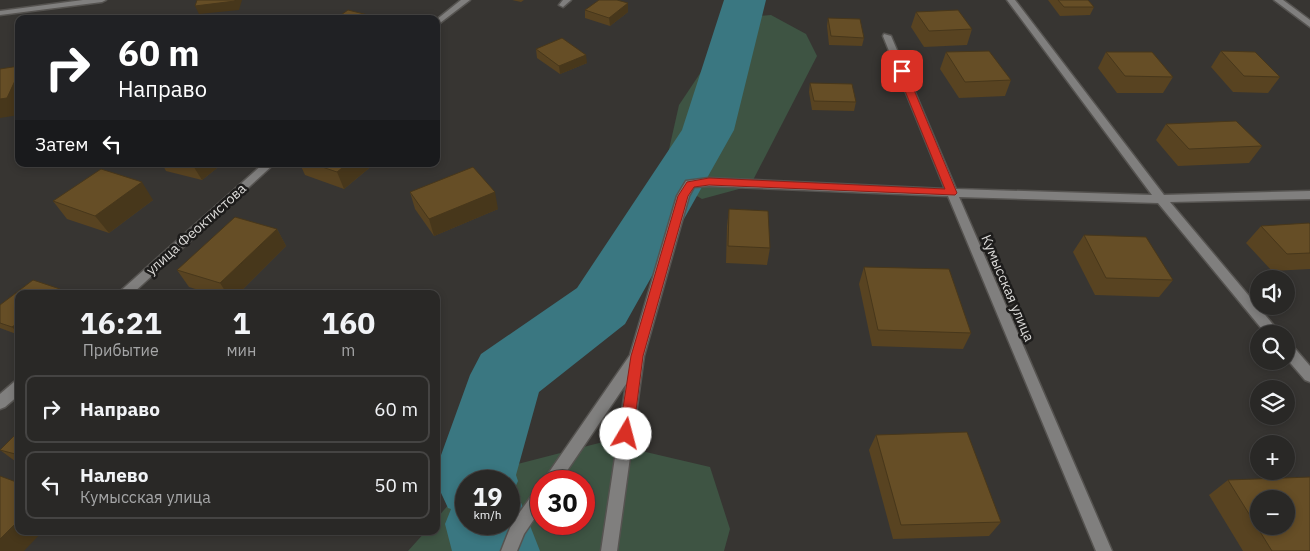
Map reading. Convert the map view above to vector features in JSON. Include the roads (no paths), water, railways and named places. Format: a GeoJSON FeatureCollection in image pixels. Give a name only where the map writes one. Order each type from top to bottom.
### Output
{"type":"FeatureCollection","features":[{"type":"Feature","properties":{"kind":"street"},"geometry":{"type":"LineString","coordinates":[[0,13],[102,0]]}},
{"type":"Feature","properties":{"kind":"street"},"geometry":{"type":"LineString","coordinates":[[440,21],[466,0]]}},
{"type":"Feature","properties":{"kind":"street"},"geometry":{"type":"LineString","coordinates":[[1011,0],[1161,199],[1266,325]]}},
{"type":"Feature","properties":{"kind":"street"},"geometry":{"type":"LineString","coordinates":[[1278,0],[1310,24]]}},
{"type":"Feature","properties":{"kind":"street","name":"Кумысская улица"},"geometry":{"type":"LineString","coordinates":[[887,36],[1104,551]]}},
{"type":"Feature","properties":{"kind":"street","name":"улица Феоктистова"},"geometry":{"type":"LineString","coordinates":[[127,290],[266,167]]}},
{"type":"Feature","properties":{"kind":"street"},"geometry":{"type":"LineString","coordinates":[[609,551],[637,356],[683,196],[690,184],[709,182],[952,193],[1161,199],[1310,195]]}},
{"type":"Feature","properties":{"kind":"street"},"geometry":{"type":"LineString","coordinates":[[559,470],[637,356]]}},
{"type":"Feature","properties":{"kind":"street"},"geometry":{"type":"LineString","coordinates":[[1295,358],[1310,376]]}},
{"type":"Feature","properties":{"kind":"street"},"geometry":{"type":"LineString","coordinates":[[0,403],[15,390]]}},
{"type":"Feature","properties":{"kind":"street"},"geometry":{"type":"LineString","coordinates":[[509,551],[518,529],[530,512]]}},
{"type":"Feature","properties":{"kind":"waterway"},"geometry":{"type":"LineString","coordinates":[[477,470],[507,375],[601,306],[708,130],[745,0]]}},
{"type":"Feature","properties":{"kind":"waterway"},"geometry":{"type":"LineString","coordinates":[[491,535],[496,551]]}}]}
